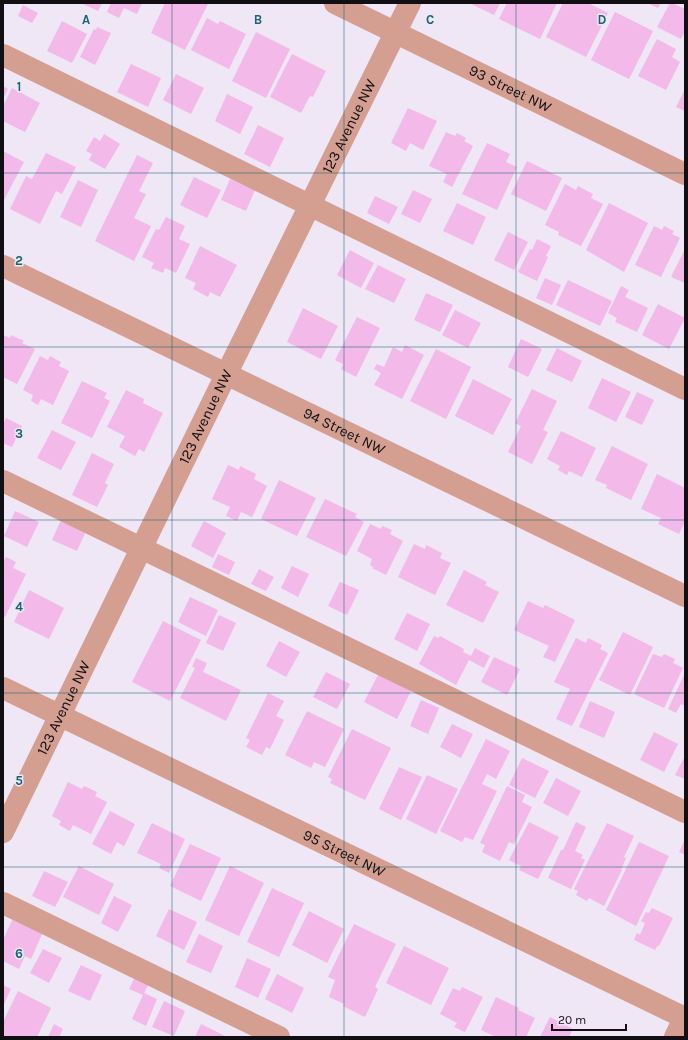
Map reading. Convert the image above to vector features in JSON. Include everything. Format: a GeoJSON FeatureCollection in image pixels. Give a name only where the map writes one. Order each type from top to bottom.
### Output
{"type":"FeatureCollection","features":[{"type":"Feature","properties":{"kind":"street","name":"93 Street NW"},"geometry":{"type":"LineString","coordinates":[[335,3],[685,174]]}},
{"type":"Feature","properties":{"kind":"street","name":"123 Avenue NW"},"geometry":{"type":"LineString","coordinates":[[3,832],[410,3]]}},
{"type":"Feature","properties":{"kind":"street"},"geometry":{"type":"LineString","coordinates":[[3,55],[685,389]]}},
{"type":"Feature","properties":{"kind":"street","name":"94 Street NW"},"geometry":{"type":"LineString","coordinates":[[3,266],[685,596]]}},
{"type":"Feature","properties":{"kind":"street"},"geometry":{"type":"LineString","coordinates":[[3,481],[685,812]]}},
{"type":"Feature","properties":{"kind":"street","name":"95 Street NW"},"geometry":{"type":"LineString","coordinates":[[3,688],[685,1017]]}},
{"type":"Feature","properties":{"kind":"street"},"geometry":{"type":"LineString","coordinates":[[3,903],[279,1037]]}},
{"type":"Feature","properties":{"kind":"street"},"geometry":{"type":"LineString","coordinates":[[675,1037],[685,1017]]}},
{"type":"Feature","properties":{"kind":"building"},"geometry":{"type":"Polygon","coordinates":[[[102,3],[98,11],[83,4],[102,3]]]}},
{"type":"Feature","properties":{"kind":"building"},"geometry":{"type":"Polygon","coordinates":[[[111,3],[142,3],[137,14],[124,8],[119,18],[107,12],[111,3]]]}},
{"type":"Feature","properties":{"kind":"building"},"geometry":{"type":"Polygon","coordinates":[[[165,3],[208,4],[185,50],[151,33],[165,3]]]}},
{"type":"Feature","properties":{"kind":"building"},"geometry":{"type":"Polygon","coordinates":[[[469,3],[500,3],[494,15],[469,3]]]}},
{"type":"Feature","properties":{"kind":"building"},"geometry":{"type":"Polygon","coordinates":[[[507,3],[557,3],[540,39],[499,19],[507,3]]]}},
{"type":"Feature","properties":{"kind":"building"},"geometry":{"type":"Polygon","coordinates":[[[563,3],[588,3],[608,13],[586,57],[546,37],[563,3]]]}},
{"type":"Feature","properties":{"kind":"building"},"geometry":{"type":"Polygon","coordinates":[[[647,3],[661,3],[658,8],[647,3]]]}},
{"type":"Feature","properties":{"kind":"building"},"geometry":{"type":"Polygon","coordinates":[[[670,3],[685,9],[685,31],[681,39],[657,27],[670,3]]]}},
{"type":"Feature","properties":{"kind":"building"},"geometry":{"type":"Polygon","coordinates":[[[23,5],[38,13],[32,23],[18,16],[23,5]]]}},
{"type":"Feature","properties":{"kind":"building"},"geometry":{"type":"Polygon","coordinates":[[[615,12],[653,31],[629,79],[591,60],[615,12]]]}},
{"type":"Feature","properties":{"kind":"building"},"geometry":{"type":"Polygon","coordinates":[[[207,18],[218,24],[220,21],[246,34],[229,69],[191,50],[207,18]]]}},
{"type":"Feature","properties":{"kind":"building"},"geometry":{"type":"Polygon","coordinates":[[[62,21],[87,34],[72,63],[47,51],[62,21]]]}},
{"type":"Feature","properties":{"kind":"building"},"geometry":{"type":"Polygon","coordinates":[[[97,27],[111,33],[95,65],[80,57],[94,29],[96,30],[97,27]]]}},
{"type":"Feature","properties":{"kind":"building"},"geometry":{"type":"Polygon","coordinates":[[[256,32],[290,49],[266,98],[232,81],[256,32]]]}},
{"type":"Feature","properties":{"kind":"building"},"geometry":{"type":"Polygon","coordinates":[[[657,39],[676,49],[672,57],[680,62],[666,90],[638,76],[657,39]]]}},
{"type":"Feature","properties":{"kind":"building"},"geometry":{"type":"Polygon","coordinates":[[[292,54],[326,71],[313,97],[310,96],[301,113],[270,97],[292,54]]]}},
{"type":"Feature","properties":{"kind":"building"},"geometry":{"type":"Polygon","coordinates":[[[131,64],[161,78],[148,107],[117,92],[131,64]]]}},
{"type":"Feature","properties":{"kind":"building"},"geometry":{"type":"Polygon","coordinates":[[[176,74],[204,88],[191,114],[163,100],[176,74]]]}},
{"type":"Feature","properties":{"kind":"building"},"geometry":{"type":"Polygon","coordinates":[[[3,86],[8,89],[3,99],[3,86]]]}},
{"type":"Feature","properties":{"kind":"building"},"geometry":{"type":"Polygon","coordinates":[[[12,88],[40,103],[25,132],[3,121],[3,106],[12,88]]]}},
{"type":"Feature","properties":{"kind":"building"},"geometry":{"type":"Polygon","coordinates":[[[685,89],[685,111],[676,107],[685,89]]]}},
{"type":"Feature","properties":{"kind":"building"},"geometry":{"type":"Polygon","coordinates":[[[227,94],[253,107],[240,134],[215,121],[227,94]]]}},
{"type":"Feature","properties":{"kind":"building"},"geometry":{"type":"Polygon","coordinates":[[[408,108],[437,121],[423,150],[410,143],[406,151],[391,143],[408,108]]]}},
{"type":"Feature","properties":{"kind":"building"},"geometry":{"type":"Polygon","coordinates":[[[258,125],[284,138],[270,167],[244,154],[258,125]]]}},
{"type":"Feature","properties":{"kind":"building"},"geometry":{"type":"Polygon","coordinates":[[[446,132],[455,136],[457,133],[466,138],[464,141],[473,146],[452,187],[443,182],[447,174],[429,166],[446,132]]]}},
{"type":"Feature","properties":{"kind":"building"},"geometry":{"type":"Polygon","coordinates":[[[104,134],[120,144],[105,169],[89,160],[92,154],[86,151],[94,137],[100,141],[104,134]]]}},
{"type":"Feature","properties":{"kind":"building"},"geometry":{"type":"Polygon","coordinates":[[[487,143],[510,154],[506,162],[517,167],[497,210],[462,194],[487,143]]]}},
{"type":"Feature","properties":{"kind":"building"},"geometry":{"type":"Polygon","coordinates":[[[3,151],[24,162],[3,202],[3,151]]]}},
{"type":"Feature","properties":{"kind":"building"},"geometry":{"type":"Polygon","coordinates":[[[46,153],[76,167],[62,194],[56,191],[40,224],[10,209],[26,176],[32,179],[46,153]]]}},
{"type":"Feature","properties":{"kind":"building"},"geometry":{"type":"Polygon","coordinates":[[[137,155],[153,163],[139,191],[146,194],[134,218],[151,226],[134,261],[95,241],[137,155]]]}},
{"type":"Feature","properties":{"kind":"building"},"geometry":{"type":"Polygon","coordinates":[[[527,161],[562,178],[546,211],[511,194],[527,161]]]}},
{"type":"Feature","properties":{"kind":"building"},"geometry":{"type":"Polygon","coordinates":[[[194,177],[221,190],[207,218],[180,205],[194,177]]]}},
{"type":"Feature","properties":{"kind":"building"},"geometry":{"type":"Polygon","coordinates":[[[230,179],[255,190],[246,211],[221,200],[230,179]]]}},
{"type":"Feature","properties":{"kind":"building"},"geometry":{"type":"Polygon","coordinates":[[[78,180],[98,190],[81,227],[60,217],[78,180]]]}},
{"type":"Feature","properties":{"kind":"building"},"geometry":{"type":"Polygon","coordinates":[[[565,184],[576,190],[578,186],[593,194],[591,198],[603,204],[581,246],[558,235],[559,232],[545,225],[565,184]]]}},
{"type":"Feature","properties":{"kind":"building"},"geometry":{"type":"Polygon","coordinates":[[[413,190],[432,199],[420,223],[401,214],[413,190]]]}},
{"type":"Feature","properties":{"kind":"building"},"geometry":{"type":"Polygon","coordinates":[[[375,196],[398,207],[389,224],[367,213],[375,196]]]}},
{"type":"Feature","properties":{"kind":"building"},"geometry":{"type":"Polygon","coordinates":[[[457,203],[486,217],[473,245],[443,231],[457,203]]]}},
{"type":"Feature","properties":{"kind":"building"},"geometry":{"type":"Polygon","coordinates":[[[609,203],[648,223],[624,272],[586,250],[609,203]]]}},
{"type":"Feature","properties":{"kind":"building"},"geometry":{"type":"Polygon","coordinates":[[[166,217],[185,226],[179,239],[190,244],[176,273],[165,268],[163,273],[151,268],[154,263],[142,257],[156,229],[159,230],[166,217]]]}},
{"type":"Feature","properties":{"kind":"building"},"geometry":{"type":"Polygon","coordinates":[[[654,226],[662,230],[664,226],[674,231],[672,234],[680,238],[661,277],[635,265],[654,226]]]}},
{"type":"Feature","properties":{"kind":"building"},"geometry":{"type":"Polygon","coordinates":[[[508,232],[528,242],[514,270],[494,260],[508,232]]]}},
{"type":"Feature","properties":{"kind":"building"},"geometry":{"type":"Polygon","coordinates":[[[537,239],[551,246],[546,256],[548,257],[537,281],[518,272],[537,239]]]}},
{"type":"Feature","properties":{"kind":"building"},"geometry":{"type":"Polygon","coordinates":[[[200,246],[237,265],[220,297],[210,292],[208,297],[193,289],[196,283],[185,278],[200,246]]]}},
{"type":"Feature","properties":{"kind":"building"},"geometry":{"type":"Polygon","coordinates":[[[685,249],[685,283],[671,277],[685,249]]]}},
{"type":"Feature","properties":{"kind":"building"},"geometry":{"type":"Polygon","coordinates":[[[350,250],[374,263],[361,288],[337,275],[350,250]]]}},
{"type":"Feature","properties":{"kind":"building"},"geometry":{"type":"Polygon","coordinates":[[[378,265],[406,279],[394,303],[365,289],[378,265]]]}},
{"type":"Feature","properties":{"kind":"building"},"geometry":{"type":"Polygon","coordinates":[[[545,278],[561,285],[552,305],[536,298],[545,278]]]}},
{"type":"Feature","properties":{"kind":"building"},"geometry":{"type":"Polygon","coordinates":[[[568,280],[612,301],[600,326],[556,305],[568,280]]]}},
{"type":"Feature","properties":{"kind":"building"},"geometry":{"type":"Polygon","coordinates":[[[621,286],[629,290],[625,297],[648,308],[637,332],[615,322],[617,318],[608,313],[621,286]]]}},
{"type":"Feature","properties":{"kind":"building"},"geometry":{"type":"Polygon","coordinates":[[[426,293],[453,305],[440,332],[414,320],[426,293]]]}},
{"type":"Feature","properties":{"kind":"building"},"geometry":{"type":"Polygon","coordinates":[[[658,304],[685,318],[669,349],[642,335],[658,304]]]}},
{"type":"Feature","properties":{"kind":"building"},"geometry":{"type":"Polygon","coordinates":[[[303,308],[338,326],[321,359],[287,342],[303,308]]]}},
{"type":"Feature","properties":{"kind":"building"},"geometry":{"type":"Polygon","coordinates":[[[455,310],[481,323],[468,348],[442,335],[455,310]]]}},
{"type":"Feature","properties":{"kind":"building"},"geometry":{"type":"Polygon","coordinates":[[[357,317],[380,328],[356,377],[341,369],[343,364],[335,360],[357,317]]]}},
{"type":"Feature","properties":{"kind":"building"},"geometry":{"type":"Polygon","coordinates":[[[3,335],[10,338],[11,335],[24,341],[22,343],[35,349],[17,384],[3,377],[3,335]]]}},
{"type":"Feature","properties":{"kind":"building"},"geometry":{"type":"Polygon","coordinates":[[[521,339],[542,349],[528,377],[508,367],[521,339]]]}},
{"type":"Feature","properties":{"kind":"building"},"geometry":{"type":"Polygon","coordinates":[[[405,345],[424,355],[402,399],[374,385],[381,373],[374,369],[377,364],[384,367],[393,347],[402,352],[405,345]]]}},
{"type":"Feature","properties":{"kind":"building"},"geometry":{"type":"Polygon","coordinates":[[[557,348],[582,361],[572,382],[546,370],[557,348]]]}},
{"type":"Feature","properties":{"kind":"building"},"geometry":{"type":"Polygon","coordinates":[[[436,349],[471,367],[446,419],[410,401],[436,349]]]}},
{"type":"Feature","properties":{"kind":"building"},"geometry":{"type":"Polygon","coordinates":[[[40,356],[48,360],[50,356],[61,362],[59,366],[69,371],[53,405],[41,399],[38,405],[31,401],[33,395],[23,390],[40,356]]]}},
{"type":"Feature","properties":{"kind":"building"},"geometry":{"type":"Polygon","coordinates":[[[602,378],[631,392],[616,422],[588,408],[602,378]]]}},
{"type":"Feature","properties":{"kind":"building"},"geometry":{"type":"Polygon","coordinates":[[[473,379],[512,399],[493,435],[455,416],[473,379]]]}},
{"type":"Feature","properties":{"kind":"building"},"geometry":{"type":"Polygon","coordinates":[[[82,381],[107,393],[104,398],[110,401],[92,438],[61,423],[82,381]]]}},
{"type":"Feature","properties":{"kind":"building"},"geometry":{"type":"Polygon","coordinates":[[[532,389],[557,401],[543,430],[548,432],[532,464],[508,452],[521,426],[515,423],[532,389]]]}},
{"type":"Feature","properties":{"kind":"building"},"geometry":{"type":"Polygon","coordinates":[[[126,390],[144,399],[143,403],[163,413],[144,452],[139,449],[135,456],[119,447],[125,436],[107,427],[126,390]]]}},
{"type":"Feature","properties":{"kind":"building"},"geometry":{"type":"Polygon","coordinates":[[[637,392],[654,400],[642,425],[625,417],[637,392]]]}},
{"type":"Feature","properties":{"kind":"building"},"geometry":{"type":"Polygon","coordinates":[[[6,418],[22,426],[12,447],[3,443],[3,425],[6,418]]]}},
{"type":"Feature","properties":{"kind":"building"},"geometry":{"type":"Polygon","coordinates":[[[52,430],[76,442],[61,470],[37,458],[52,430]]]}},
{"type":"Feature","properties":{"kind":"building"},"geometry":{"type":"Polygon","coordinates":[[[561,431],[596,448],[582,477],[569,471],[567,475],[558,470],[560,466],[547,459],[561,431]]]}},
{"type":"Feature","properties":{"kind":"building"},"geometry":{"type":"Polygon","coordinates":[[[612,446],[648,464],[631,500],[606,488],[607,485],[595,480],[612,446]]]}},
{"type":"Feature","properties":{"kind":"building"},"geometry":{"type":"Polygon","coordinates":[[[92,453],[114,464],[105,483],[108,485],[97,507],[72,495],[92,453]]]}},
{"type":"Feature","properties":{"kind":"building"},"geometry":{"type":"Polygon","coordinates":[[[228,465],[239,470],[240,466],[256,474],[254,479],[267,486],[252,517],[241,512],[237,521],[226,516],[230,507],[212,499],[228,465]]]}},
{"type":"Feature","properties":{"kind":"building"},"geometry":{"type":"Polygon","coordinates":[[[657,474],[685,488],[685,521],[679,534],[658,524],[661,518],[641,509],[657,474]]]}},
{"type":"Feature","properties":{"kind":"building"},"geometry":{"type":"Polygon","coordinates":[[[279,480],[316,498],[297,536],[261,519],[279,480]]]}},
{"type":"Feature","properties":{"kind":"building"},"geometry":{"type":"Polygon","coordinates":[[[325,499],[357,514],[355,517],[364,522],[346,556],[306,537],[325,499]]]}},
{"type":"Feature","properties":{"kind":"building"},"geometry":{"type":"Polygon","coordinates":[[[15,511],[39,522],[27,547],[4,536],[15,511]]]}},
{"type":"Feature","properties":{"kind":"building"},"geometry":{"type":"Polygon","coordinates":[[[61,520],[86,531],[77,551],[52,540],[61,520]]]}},
{"type":"Feature","properties":{"kind":"building"},"geometry":{"type":"Polygon","coordinates":[[[204,521],[226,533],[213,558],[191,546],[204,521]]]}},
{"type":"Feature","properties":{"kind":"building"},"geometry":{"type":"Polygon","coordinates":[[[370,524],[381,529],[382,526],[392,530],[390,534],[403,541],[386,575],[372,568],[373,567],[370,565],[372,559],[357,551],[370,524]]]}},
{"type":"Feature","properties":{"kind":"building"},"geometry":{"type":"Polygon","coordinates":[[[414,544],[425,549],[426,545],[442,553],[440,558],[451,563],[435,595],[398,577],[414,544]]]}},
{"type":"Feature","properties":{"kind":"building"},"geometry":{"type":"Polygon","coordinates":[[[218,554],[235,562],[229,575],[212,567],[218,554]]]}},
{"type":"Feature","properties":{"kind":"building"},"geometry":{"type":"Polygon","coordinates":[[[6,557],[16,562],[13,568],[26,574],[5,617],[3,616],[3,562],[6,557]]]}},
{"type":"Feature","properties":{"kind":"building"},"geometry":{"type":"Polygon","coordinates":[[[292,566],[309,574],[298,597],[281,588],[292,566]]]}},
{"type":"Feature","properties":{"kind":"building"},"geometry":{"type":"Polygon","coordinates":[[[259,569],[274,577],[266,591],[251,584],[259,569]]]}},
{"type":"Feature","properties":{"kind":"building"},"geometry":{"type":"Polygon","coordinates":[[[464,570],[487,582],[485,585],[499,592],[483,623],[446,605],[464,570]]]}},
{"type":"Feature","properties":{"kind":"building"},"geometry":{"type":"Polygon","coordinates":[[[340,582],[359,590],[347,615],[328,606],[340,582]]]}},
{"type":"Feature","properties":{"kind":"building"},"geometry":{"type":"Polygon","coordinates":[[[29,590],[64,608],[49,639],[14,622],[29,590]]]}},
{"type":"Feature","properties":{"kind":"building"},"geometry":{"type":"Polygon","coordinates":[[[190,597],[218,610],[206,636],[178,622],[190,597]]]}},
{"type":"Feature","properties":{"kind":"building"},"geometry":{"type":"Polygon","coordinates":[[[528,601],[543,608],[545,605],[575,620],[555,662],[543,657],[549,646],[514,630],[528,601]]]}},
{"type":"Feature","properties":{"kind":"building"},"geometry":{"type":"Polygon","coordinates":[[[407,613],[430,624],[417,651],[394,639],[407,613]]]}},
{"type":"Feature","properties":{"kind":"building"},"geometry":{"type":"Polygon","coordinates":[[[219,615],[236,623],[223,651],[206,643],[219,615]]]}},
{"type":"Feature","properties":{"kind":"building"},"geometry":{"type":"Polygon","coordinates":[[[163,621],[201,640],[170,701],[132,682],[163,621]]]}},
{"type":"Feature","properties":{"kind":"building"},"geometry":{"type":"Polygon","coordinates":[[[623,632],[653,647],[630,695],[599,680],[623,632]]]}},
{"type":"Feature","properties":{"kind":"building"},"geometry":{"type":"Polygon","coordinates":[[[434,636],[438,638],[440,636],[464,649],[463,652],[471,656],[475,648],[490,656],[484,668],[469,660],[456,685],[419,664],[434,636]]]}},
{"type":"Feature","properties":{"kind":"building"},"geometry":{"type":"Polygon","coordinates":[[[576,638],[586,643],[588,638],[602,645],[600,649],[608,653],[572,726],[556,719],[570,689],[554,682],[576,638]]]}},
{"type":"Feature","properties":{"kind":"building"},"geometry":{"type":"Polygon","coordinates":[[[279,641],[300,652],[286,677],[266,666],[279,641]]]}},
{"type":"Feature","properties":{"kind":"building"},"geometry":{"type":"Polygon","coordinates":[[[653,654],[662,657],[664,654],[675,659],[673,663],[683,668],[664,708],[634,694],[653,654]]]}},
{"type":"Feature","properties":{"kind":"building"},"geometry":{"type":"Polygon","coordinates":[[[494,657],[520,669],[507,695],[481,682],[494,657]]]}},
{"type":"Feature","properties":{"kind":"building"},"geometry":{"type":"Polygon","coordinates":[[[196,658],[207,663],[203,672],[241,690],[226,721],[180,698],[195,668],[192,667],[196,658]]]}},
{"type":"Feature","properties":{"kind":"building"},"geometry":{"type":"Polygon","coordinates":[[[326,672],[350,684],[337,709],[313,697],[326,672]]]}},
{"type":"Feature","properties":{"kind":"building"},"geometry":{"type":"Polygon","coordinates":[[[379,673],[412,689],[397,719],[364,702],[379,673]]]}},
{"type":"Feature","properties":{"kind":"building"},"geometry":{"type":"Polygon","coordinates":[[[685,673],[685,706],[681,704],[676,713],[668,709],[685,673]]]}},
{"type":"Feature","properties":{"kind":"building"},"geometry":{"type":"Polygon","coordinates":[[[268,693],[284,701],[276,716],[284,720],[270,749],[266,747],[262,755],[246,747],[250,740],[246,738],[268,693]]]}},
{"type":"Feature","properties":{"kind":"building"},"geometry":{"type":"Polygon","coordinates":[[[421,700],[439,708],[428,734],[410,726],[421,700]]]}},
{"type":"Feature","properties":{"kind":"building"},"geometry":{"type":"Polygon","coordinates":[[[590,701],[615,712],[604,738],[579,727],[590,701]]]}},
{"type":"Feature","properties":{"kind":"building"},"geometry":{"type":"Polygon","coordinates":[[[307,711],[344,729],[325,767],[314,762],[311,768],[285,755],[307,711]]]}},
{"type":"Feature","properties":{"kind":"building"},"geometry":{"type":"Polygon","coordinates":[[[452,724],[473,734],[461,758],[440,747],[452,724]]]}},
{"type":"Feature","properties":{"kind":"building"},"geometry":{"type":"Polygon","coordinates":[[[352,729],[391,748],[365,800],[330,783],[332,779],[328,777],[352,729]]]}},
{"type":"Feature","properties":{"kind":"building"},"geometry":{"type":"Polygon","coordinates":[[[654,732],[678,744],[664,772],[640,760],[654,732]]]}},
{"type":"Feature","properties":{"kind":"building"},"geometry":{"type":"Polygon","coordinates":[[[486,739],[510,751],[496,779],[487,774],[482,784],[497,791],[473,840],[465,837],[462,842],[440,831],[486,739]]]}},
{"type":"Feature","properties":{"kind":"building"},"geometry":{"type":"Polygon","coordinates":[[[685,756],[685,779],[675,775],[685,756]]]}},
{"type":"Feature","properties":{"kind":"building"},"geometry":{"type":"Polygon","coordinates":[[[522,758],[549,771],[535,798],[509,785],[522,758]]]}},
{"type":"Feature","properties":{"kind":"building"},"geometry":{"type":"Polygon","coordinates":[[[399,767],[422,777],[401,820],[379,809],[399,767]]]}},
{"type":"Feature","properties":{"kind":"building"},"geometry":{"type":"Polygon","coordinates":[[[427,775],[458,789],[436,834],[406,819],[427,775]]]}},
{"type":"Feature","properties":{"kind":"building"},"geometry":{"type":"Polygon","coordinates":[[[556,778],[581,791],[568,816],[543,803],[556,778]]]}},
{"type":"Feature","properties":{"kind":"building"},"geometry":{"type":"Polygon","coordinates":[[[68,782],[82,789],[84,786],[97,792],[95,796],[107,802],[91,834],[73,825],[70,831],[59,825],[61,821],[52,816],[68,782]]]}},
{"type":"Feature","properties":{"kind":"building"},"geometry":{"type":"Polygon","coordinates":[[[507,786],[525,795],[522,802],[532,807],[514,844],[509,842],[500,861],[482,852],[485,845],[480,843],[507,786]]]}},
{"type":"Feature","properties":{"kind":"building"},"geometry":{"type":"Polygon","coordinates":[[[110,811],[135,824],[124,846],[117,842],[111,854],[92,844],[110,811]]]}},
{"type":"Feature","properties":{"kind":"building"},"geometry":{"type":"Polygon","coordinates":[[[529,822],[559,837],[538,879],[519,870],[521,866],[509,860],[529,822]]]}},
{"type":"Feature","properties":{"kind":"building"},"geometry":{"type":"Polygon","coordinates":[[[576,822],[586,827],[575,851],[583,855],[581,858],[585,860],[571,889],[548,878],[576,822]]]}},
{"type":"Feature","properties":{"kind":"building"},"geometry":{"type":"Polygon","coordinates":[[[152,823],[185,839],[169,873],[159,868],[161,864],[137,853],[152,823]]]}},
{"type":"Feature","properties":{"kind":"building"},"geometry":{"type":"Polygon","coordinates":[[[607,823],[634,836],[624,857],[626,858],[622,870],[604,906],[589,898],[587,901],[576,895],[578,891],[574,889],[607,823]]]}},
{"type":"Feature","properties":{"kind":"building"},"geometry":{"type":"Polygon","coordinates":[[[685,839],[685,855],[679,852],[685,839]]]}},
{"type":"Feature","properties":{"kind":"building"},"geometry":{"type":"Polygon","coordinates":[[[639,842],[669,856],[636,926],[606,910],[639,842]]]}},
{"type":"Feature","properties":{"kind":"building"},"geometry":{"type":"Polygon","coordinates":[[[190,844],[221,858],[201,901],[170,886],[190,844]]]}},
{"type":"Feature","properties":{"kind":"building"},"geometry":{"type":"Polygon","coordinates":[[[79,866],[114,884],[99,915],[63,897],[79,866]]]}},
{"type":"Feature","properties":{"kind":"building"},"geometry":{"type":"Polygon","coordinates":[[[230,866],[264,883],[239,936],[205,920],[230,866]]]}},
{"type":"Feature","properties":{"kind":"building"},"geometry":{"type":"Polygon","coordinates":[[[44,871],[68,882],[55,907],[32,896],[44,871]]]}},
{"type":"Feature","properties":{"kind":"building"},"geometry":{"type":"Polygon","coordinates":[[[272,888],[304,903],[279,957],[247,942],[272,888]]]}},
{"type":"Feature","properties":{"kind":"building"},"geometry":{"type":"Polygon","coordinates":[[[114,896],[132,905],[118,932],[101,923],[114,896]]]}},
{"type":"Feature","properties":{"kind":"building"},"geometry":{"type":"Polygon","coordinates":[[[652,908],[673,918],[659,946],[658,945],[655,950],[634,940],[637,933],[640,935],[645,923],[641,921],[646,912],[649,913],[652,908]]]}},
{"type":"Feature","properties":{"kind":"building"},"geometry":{"type":"Polygon","coordinates":[[[169,909],[197,922],[184,950],[156,936],[169,909]]]}},
{"type":"Feature","properties":{"kind":"building"},"geometry":{"type":"Polygon","coordinates":[[[309,911],[344,929],[327,963],[292,945],[309,911]]]}},
{"type":"Feature","properties":{"kind":"building"},"geometry":{"type":"Polygon","coordinates":[[[13,918],[43,932],[31,959],[25,956],[19,969],[3,961],[3,940],[13,918]]]}},
{"type":"Feature","properties":{"kind":"building"},"geometry":{"type":"Polygon","coordinates":[[[354,924],[396,944],[375,987],[378,989],[365,1017],[329,997],[335,980],[328,977],[354,924]]]}},
{"type":"Feature","properties":{"kind":"building"},"geometry":{"type":"Polygon","coordinates":[[[199,934],[223,946],[211,973],[186,962],[199,934]]]}},
{"type":"Feature","properties":{"kind":"building"},"geometry":{"type":"Polygon","coordinates":[[[404,946],[449,968],[431,1005],[386,983],[404,946]]]}},
{"type":"Feature","properties":{"kind":"building"},"geometry":{"type":"Polygon","coordinates":[[[43,949],[62,958],[49,983],[30,973],[43,949]]]}},
{"type":"Feature","properties":{"kind":"building"},"geometry":{"type":"Polygon","coordinates":[[[247,958],[271,969],[258,998],[235,987],[247,958]]]}},
{"type":"Feature","properties":{"kind":"building"},"geometry":{"type":"Polygon","coordinates":[[[81,965],[102,975],[90,1001],[68,991],[81,965]]]}},
{"type":"Feature","properties":{"kind":"building"},"geometry":{"type":"Polygon","coordinates":[[[277,974],[304,988],[292,1013],[265,999],[277,974]]]}},
{"type":"Feature","properties":{"kind":"building"},"geometry":{"type":"Polygon","coordinates":[[[135,977],[149,983],[144,993],[157,999],[146,1026],[132,1019],[143,995],[129,989],[135,977]]]}},
{"type":"Feature","properties":{"kind":"building"},"geometry":{"type":"Polygon","coordinates":[[[3,985],[11,989],[3,1006],[3,985]]]}},
{"type":"Feature","properties":{"kind":"building"},"geometry":{"type":"Polygon","coordinates":[[[462,987],[483,997],[465,1032],[454,1027],[457,1023],[440,1014],[453,988],[460,991],[462,987]]]}},
{"type":"Feature","properties":{"kind":"building"},"geometry":{"type":"Polygon","coordinates":[[[18,991],[51,1008],[37,1037],[3,1037],[3,1022],[18,991]]]}},
{"type":"Feature","properties":{"kind":"building"},"geometry":{"type":"Polygon","coordinates":[[[496,997],[519,1008],[518,1010],[535,1018],[526,1037],[496,1037],[481,1030],[496,997]]]}},
{"type":"Feature","properties":{"kind":"building"},"geometry":{"type":"Polygon","coordinates":[[[164,1001],[185,1011],[174,1036],[152,1027],[164,1001]]]}},
{"type":"Feature","properties":{"kind":"building"},"geometry":{"type":"Polygon","coordinates":[[[550,1017],[573,1029],[569,1037],[540,1037],[550,1017]]]}},
{"type":"Feature","properties":{"kind":"building"},"geometry":{"type":"Polygon","coordinates":[[[54,1024],[63,1029],[59,1037],[48,1037],[54,1024]]]}},
{"type":"Feature","properties":{"kind":"building"},"geometry":{"type":"Polygon","coordinates":[[[201,1024],[227,1037],[195,1037],[201,1024]]]}}]}
